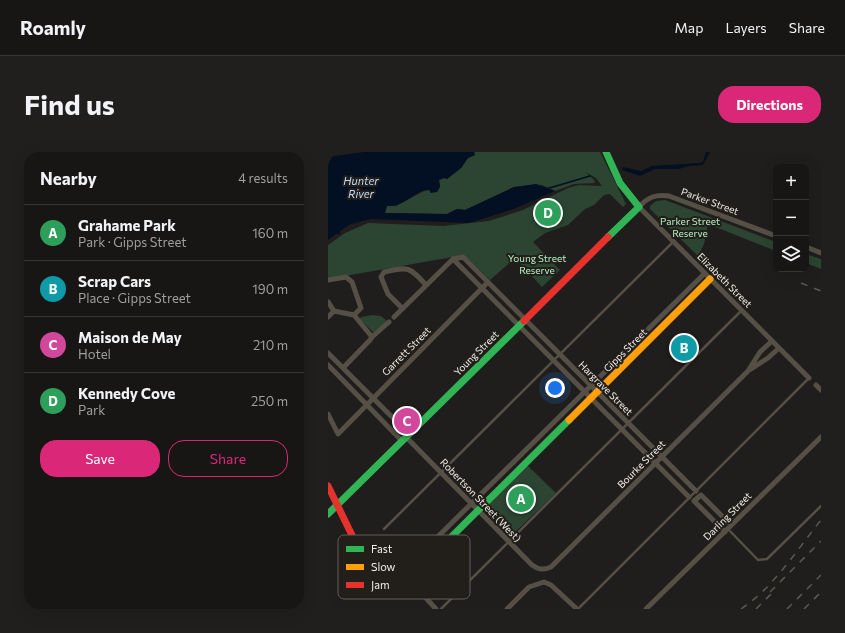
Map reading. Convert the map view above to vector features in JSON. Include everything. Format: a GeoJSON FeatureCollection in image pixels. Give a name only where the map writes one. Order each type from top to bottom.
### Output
{"type":"FeatureCollection","features":[{"type":"Feature","properties":{"kind":"street","name":"Elizabeth Street"},"geometry":{"type":"LineString","coordinates":[[606,152],[620,183],[639,207],[809,378]]}},
{"type":"Feature","properties":{"kind":"street","name":"Parker Street"},"geometry":{"type":"LineString","coordinates":[[639,207],[649,198],[656,195],[669,196],[773,235]]}},
{"type":"Feature","properties":{"kind":"street","name":"Young Street"},"geometry":{"type":"LineString","coordinates":[[328,514],[639,207]]}},
{"type":"Feature","properties":{"kind":"street"},"geometry":{"type":"LineString","coordinates":[[809,248],[821,253]]}},
{"type":"Feature","properties":{"kind":"street","name":"Hargrave Street"},"geometry":{"type":"LineString","coordinates":[[453,259],[463,257],[696,491]]}},
{"type":"Feature","properties":{"kind":"street","name":"Hargrave Street"},"geometry":{"type":"LineString","coordinates":[[453,259],[689,497]]}},
{"type":"Feature","properties":{"kind":"street"},"geometry":{"type":"LineString","coordinates":[[394,317],[453,259]]}},
{"type":"Feature","properties":{"kind":"street"},"geometry":{"type":"LineString","coordinates":[[402,308],[388,294],[381,277],[384,272],[402,268],[412,269],[426,285]]}},
{"type":"Feature","properties":{"kind":"street","name":"Gipps Street"},"geometry":{"type":"LineString","coordinates":[[439,535],[704,273]]}},
{"type":"Feature","properties":{"kind":"street"},"geometry":{"type":"LineString","coordinates":[[328,280],[346,277],[352,282],[361,308],[354,315]]}},
{"type":"Feature","properties":{"kind":"street","name":"Gipps Street"},"geometry":{"type":"LineString","coordinates":[[453,535],[710,278]]}},
{"type":"Feature","properties":{"kind":"street","name":"Garrett Street"},"geometry":{"type":"LineString","coordinates":[[328,414],[338,434],[488,282]]}},
{"type":"Feature","properties":{"kind":"street"},"geometry":{"type":"LineString","coordinates":[[499,305],[504,299]]}},
{"type":"Feature","properties":{"kind":"street"},"geometry":{"type":"LineString","coordinates":[[328,302],[334,311],[354,315],[372,336]]}},
{"type":"Feature","properties":{"kind":"street"},"geometry":{"type":"LineString","coordinates":[[328,317],[334,311]]}},
{"type":"Feature","properties":{"kind":"street"},"geometry":{"type":"LineString","coordinates":[[342,368],[372,336],[389,322]]}},
{"type":"Feature","properties":{"kind":"street","name":"Bourke Street"},"geometry":{"type":"LineString","coordinates":[[546,569],[551,567],[662,457],[748,370],[760,352],[772,341]]}},
{"type":"Feature","properties":{"kind":"street","name":"Bourke Street"},"geometry":{"type":"LineString","coordinates":[[748,370],[768,358],[779,348]]}},
{"type":"Feature","properties":{"kind":"street","name":"Robertson Street (West)"},"geometry":{"type":"LineString","coordinates":[[328,353],[373,398],[406,437],[532,565],[538,569],[546,569]]}},
{"type":"Feature","properties":{"kind":"street","name":"Robertson Street (West)"},"geometry":{"type":"LineString","coordinates":[[328,366],[366,404],[406,437]]}},
{"type":"Feature","properties":{"kind":"street"},"geometry":{"type":"LineString","coordinates":[[816,385],[821,390]]}},
{"type":"Feature","properties":{"kind":"street"},"geometry":{"type":"LineString","coordinates":[[547,428],[554,435]]}},
{"type":"Feature","properties":{"kind":"street","name":"Darling Street"},"geometry":{"type":"LineString","coordinates":[[646,609],[821,437]]}},
{"type":"Feature","properties":{"kind":"street"},"geometry":{"type":"LineString","coordinates":[[512,463],[519,469]]}},
{"type":"Feature","properties":{"kind":"street"},"geometry":{"type":"LineString","coordinates":[[328,486],[352,535]]}},
{"type":"Feature","properties":{"kind":"street"},"geometry":{"type":"LineString","coordinates":[[701,495],[728,528],[694,501],[701,495]]}},
{"type":"Feature","properties":{"kind":"street"},"geometry":{"type":"LineString","coordinates":[[507,609],[529,587],[544,582],[551,585],[577,609]]}},
{"type":"Feature","properties":{"kind":"street"},"geometry":{"type":"LineString","coordinates":[[426,599],[436,609]]}},
{"type":"Feature","properties":{"kind":"lane"},"geometry":{"type":"LineString","coordinates":[[384,528],[673,241]]}},
{"type":"Feature","properties":{"kind":"lane"},"geometry":{"type":"LineString","coordinates":[[470,580],[742,310]]}},
{"type":"Feature","properties":{"kind":"lane"},"geometry":{"type":"LineString","coordinates":[[577,609],[809,378]]}},
{"type":"Feature","properties":{"kind":"lane"},"geometry":{"type":"LineString","coordinates":[[728,528],[758,560],[767,559],[821,506]]}},
{"type":"Feature","properties":{"kind":"lane"},"geometry":{"type":"LineString","coordinates":[[441,609],[451,599]]}},
{"type":"Feature","properties":{"kind":"green space","name":"Young Street Reserve"},"geometry":{"type":"Polygon","coordinates":[[[474,152],[600,152],[626,204],[623,207],[610,194],[604,195],[594,205],[585,209],[568,225],[545,233],[533,242],[560,270],[542,287],[515,258],[490,280],[464,255],[328,279],[328,245],[345,233],[368,223],[443,226],[489,221],[523,210],[568,188],[579,185],[602,186],[596,178],[585,172],[594,180],[595,183],[574,184],[555,191],[542,185],[514,187],[465,210],[457,209],[447,214],[385,213],[387,206],[396,206],[424,191],[440,187],[439,180],[444,178],[447,179],[461,168],[468,158],[475,155],[474,152]]]}},
{"type":"Feature","properties":{"kind":"green space","name":"Parker Street Reserve"},"geometry":{"type":"Polygon","coordinates":[[[665,200],[773,241],[773,250],[708,224],[704,244],[698,256],[650,209],[650,206],[656,201],[665,200]]]}},
{"type":"Feature","properties":{"kind":"green space"},"geometry":{"type":"Polygon","coordinates":[[[809,255],[821,259],[821,269],[809,264],[809,255]]]}},
{"type":"Feature","properties":{"kind":"green space"},"geometry":{"type":"Polygon","coordinates":[[[372,315],[381,316],[387,321],[374,333],[360,319],[361,317],[372,315]]]}},
{"type":"Feature","properties":{"kind":"green space"},"geometry":{"type":"Polygon","coordinates":[[[527,465],[556,493],[512,535],[486,508],[487,504],[527,465]]]}},
{"type":"Feature","properties":{"kind":"water","name":"Hunter River"},"geometry":{"type":"Polygon","coordinates":[[[364,152],[474,152],[475,155],[468,158],[461,168],[447,179],[444,178],[439,180],[440,187],[437,192],[431,193],[429,190],[418,193],[404,202],[394,206],[387,206],[385,213],[447,214],[457,209],[465,210],[514,187],[536,184],[555,191],[514,209],[469,223],[371,219],[351,224],[340,231],[340,234],[336,234],[328,240],[328,157],[364,152]]]}},
{"type":"Feature","properties":{"kind":"water"},"geometry":{"type":"Polygon","coordinates":[[[706,152],[710,152],[703,165],[689,166],[679,169],[655,169],[640,176],[622,170],[623,167],[641,171],[652,166],[700,163],[703,162],[706,152]]]}},
{"type":"Feature","properties":{"kind":"waterway"},"geometry":{"type":"LineString","coordinates":[[546,189],[590,176]]}},
{"type":"Feature","properties":{"kind":"railway"},"geometry":{"type":"LineString","coordinates":[[801,283],[821,291]]}},
{"type":"Feature","properties":{"kind":"railway"},"geometry":{"type":"LineString","coordinates":[[741,609],[753,600],[774,579],[821,520]]}},
{"type":"Feature","properties":{"kind":"railway"},"geometry":{"type":"LineString","coordinates":[[770,592],[821,541]]}},
{"type":"Feature","properties":{"kind":"railway"},"geometry":{"type":"LineString","coordinates":[[787,609],[821,575]]}},
{"type":"Feature","properties":{"kind":"railway"},"geometry":{"type":"LineString","coordinates":[[756,609],[776,589]]}},
{"type":"Feature","properties":{"kind":"railway"},"geometry":{"type":"LineString","coordinates":[[804,609],[821,592]]}},
{"type":"Feature","properties":{"kind":"railway"},"geometry":{"type":"LineString","coordinates":[[816,609],[819,605]]}},
{"type":"Feature","properties":{"kind":"traffic: fast"},"geometry":{"type":"LineString","coordinates":[[606,152],[620,183],[639,207],[608,237]]}},
{"type":"Feature","properties":{"kind":"traffic: fast"},"geometry":{"type":"LineString","coordinates":[[328,514],[524,321]]}},
{"type":"Feature","properties":{"kind":"traffic: fast"},"geometry":{"type":"LineString","coordinates":[[453,535],[569,420]]}},
{"type":"Feature","properties":{"kind":"traffic: slow"},"geometry":{"type":"LineString","coordinates":[[569,420],[710,279]]}},
{"type":"Feature","properties":{"kind":"traffic: jam"},"geometry":{"type":"LineString","coordinates":[[524,321],[608,237]]}},
{"type":"Feature","properties":{"kind":"traffic: jam"},"geometry":{"type":"LineString","coordinates":[[328,486],[352,535]]}},
{"type":"Feature","properties":{"kind":"place","name":"Kennedy Cove"},"geometry":{"type":"Point","coordinates":[548,213]}},
{"type":"Feature","properties":{"kind":"place","name":"Scrap Cars"},"geometry":{"type":"Point","coordinates":[684,348]}},
{"type":"Feature","properties":{"kind":"place","name":"Maison de May"},"geometry":{"type":"Point","coordinates":[407,421]}},
{"type":"Feature","properties":{"kind":"place","name":"Grahame Park"},"geometry":{"type":"Point","coordinates":[521,499]}}]}
